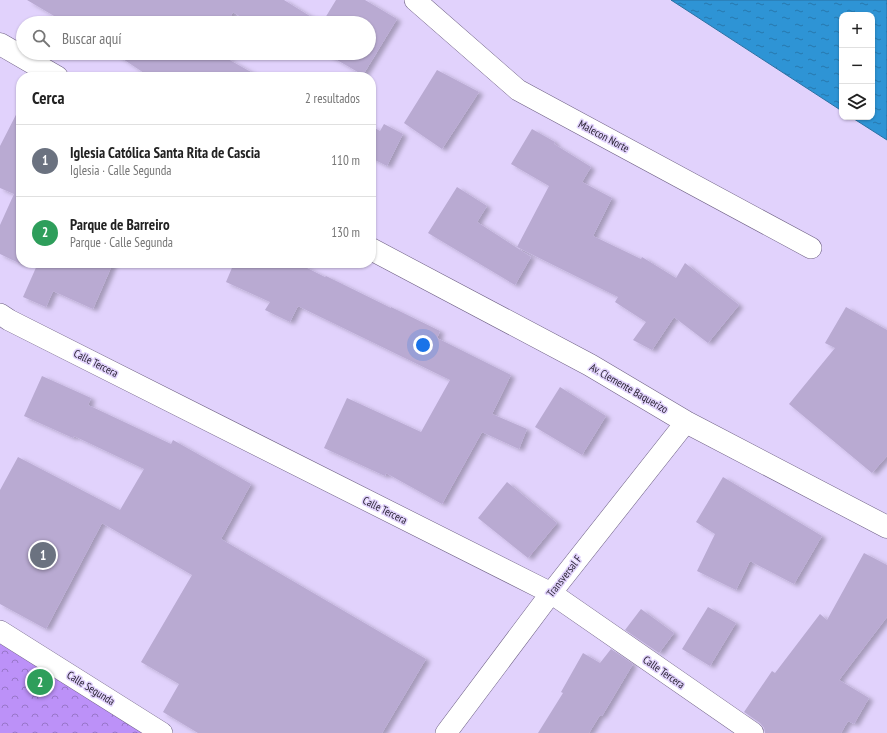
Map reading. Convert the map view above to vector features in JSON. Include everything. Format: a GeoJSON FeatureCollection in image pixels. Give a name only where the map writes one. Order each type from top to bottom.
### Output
{"type":"FeatureCollection","features":[{"type":"Feature","properties":{"kind":"highway"},"geometry":{"type":"LineString","coordinates":[[0,44],[16,53]]}},
{"type":"Feature","properties":{"kind":"highway"},"geometry":{"type":"LineString","coordinates":[[28,60],[48,72]]}},
{"type":"Feature","properties":{"kind":"highway","name":"Av. Clemente Baquerizo"},"geometry":{"type":"LineString","coordinates":[[376,252],[590,365],[686,422],[887,527]]}},
{"type":"Feature","properties":{"kind":"street","name":"Malecon Norte"},"geometry":{"type":"LineString","coordinates":[[415,0],[518,90],[811,248]]}},
{"type":"Feature","properties":{"kind":"street","name":"Calle Tercera"},"geometry":{"type":"LineString","coordinates":[[3,323],[551,593],[753,733]]}},
{"type":"Feature","properties":{"kind":"street","name":"Transversal F"},"geometry":{"type":"LineString","coordinates":[[446,733],[551,593],[686,422]]}},
{"type":"Feature","properties":{"kind":"street","name":"Calle Segunda"},"geometry":{"type":"LineString","coordinates":[[0,631],[162,733]]}},
{"type":"Feature","properties":{"kind":"green space"},"geometry":{"type":"Polygon","coordinates":[[[0,631],[162,733],[0,733],[0,631]]]}},
{"type":"Feature","properties":{"kind":"water"},"geometry":{"type":"Polygon","coordinates":[[[671,0],[887,0],[887,140],[856,120],[875,120],[875,12],[839,12],[839,109],[671,0]]]}},
{"type":"Feature","properties":{"kind":"building"},"geometry":{"type":"Polygon","coordinates":[[[27,0],[284,0],[310,16],[239,16],[233,12],[231,16],[54,16],[27,0]]]}},
{"type":"Feature","properties":{"kind":"building"},"geometry":{"type":"Polygon","coordinates":[[[336,0],[365,0],[397,19],[376,54],[376,16],[326,16],[336,0]]]}},
{"type":"Feature","properties":{"kind":"building"},"geometry":{"type":"Polygon","coordinates":[[[124,60],[230,60],[251,72],[142,72],[124,60]]]}},
{"type":"Feature","properties":{"kind":"building"},"geometry":{"type":"Polygon","coordinates":[[[337,60],[372,60],[365,72],[358,72],[337,60]]]}},
{"type":"Feature","properties":{"kind":"building"},"geometry":{"type":"Polygon","coordinates":[[[437,70],[479,92],[442,149],[404,123],[437,70]]]}},
{"type":"Feature","properties":{"kind":"building"},"geometry":{"type":"Polygon","coordinates":[[[16,115],[16,262],[0,254],[0,225],[14,194],[0,188],[0,146],[16,115]]]}},
{"type":"Feature","properties":{"kind":"building"},"geometry":{"type":"Polygon","coordinates":[[[384,124],[403,134],[387,166],[376,160],[376,129],[380,131],[384,124]]]}},
{"type":"Feature","properties":{"kind":"building"},"geometry":{"type":"Polygon","coordinates":[[[532,129],[555,142],[554,144],[591,167],[582,182],[612,198],[593,236],[641,259],[642,257],[676,278],[685,263],[739,305],[708,343],[674,317],[652,350],[633,340],[646,322],[615,302],[618,297],[517,247],[549,186],[511,164],[532,129]]]}},
{"type":"Feature","properties":{"kind":"building"},"geometry":{"type":"Polygon","coordinates":[[[457,187],[487,206],[477,222],[531,257],[515,285],[428,233],[457,187]]]}},
{"type":"Feature","properties":{"kind":"building"},"geometry":{"type":"Polygon","coordinates":[[[36,268],[111,268],[93,309],[53,291],[46,307],[23,297],[36,268]]]}},
{"type":"Feature","properties":{"kind":"building"},"geometry":{"type":"Polygon","coordinates":[[[232,268],[307,268],[440,331],[437,338],[511,375],[492,414],[527,429],[519,449],[482,432],[442,504],[386,473],[385,476],[324,448],[347,398],[421,432],[450,380],[298,306],[290,322],[265,310],[270,302],[226,282],[232,268]]]}},
{"type":"Feature","properties":{"kind":"building"},"geometry":{"type":"Polygon","coordinates":[[[846,307],[887,330],[887,456],[872,473],[789,404],[835,348],[825,343],[846,307]]]}},
{"type":"Feature","properties":{"kind":"building"},"geometry":{"type":"Polygon","coordinates":[[[42,376],[91,398],[88,405],[171,444],[173,440],[251,484],[221,539],[426,659],[382,733],[198,733],[163,712],[179,684],[141,662],[192,575],[102,523],[46,629],[0,604],[0,490],[18,457],[120,510],[144,469],[74,436],[73,438],[24,416],[42,376]]]}},
{"type":"Feature","properties":{"kind":"building"},"geometry":{"type":"Polygon","coordinates":[[[560,387],[606,416],[582,455],[535,427],[560,387]]]}},
{"type":"Feature","properties":{"kind":"building"},"geometry":{"type":"Polygon","coordinates":[[[723,477],[822,536],[794,584],[750,561],[736,590],[697,571],[715,534],[696,522],[723,477]]]}},
{"type":"Feature","properties":{"kind":"building"},"geometry":{"type":"Polygon","coordinates":[[[507,482],[557,523],[528,558],[478,518],[507,482]]]}},
{"type":"Feature","properties":{"kind":"building"},"geometry":{"type":"Polygon","coordinates":[[[864,553],[887,565],[887,617],[839,680],[869,698],[854,724],[848,721],[841,733],[765,733],[764,728],[760,723],[744,712],[772,671],[775,673],[820,614],[827,620],[864,553]]]}},
{"type":"Feature","properties":{"kind":"building"},"geometry":{"type":"Polygon","coordinates":[[[708,607],[736,623],[710,666],[682,649],[708,607]]]}},
{"type":"Feature","properties":{"kind":"building"},"geometry":{"type":"Polygon","coordinates":[[[641,609],[674,633],[659,653],[625,630],[641,609]]]}},
{"type":"Feature","properties":{"kind":"building"},"geometry":{"type":"Polygon","coordinates":[[[611,649],[633,664],[602,716],[600,715],[589,733],[538,733],[563,693],[561,692],[583,653],[600,663],[611,649]]]}},
{"type":"Feature","properties":{"kind":"place","name":"Iglesia Católica Santa Rita de Cascia"},"geometry":{"type":"Point","coordinates":[43,555]}},
{"type":"Feature","properties":{"kind":"place","name":"Parque de Barreiro"},"geometry":{"type":"Point","coordinates":[40,682]}}]}
